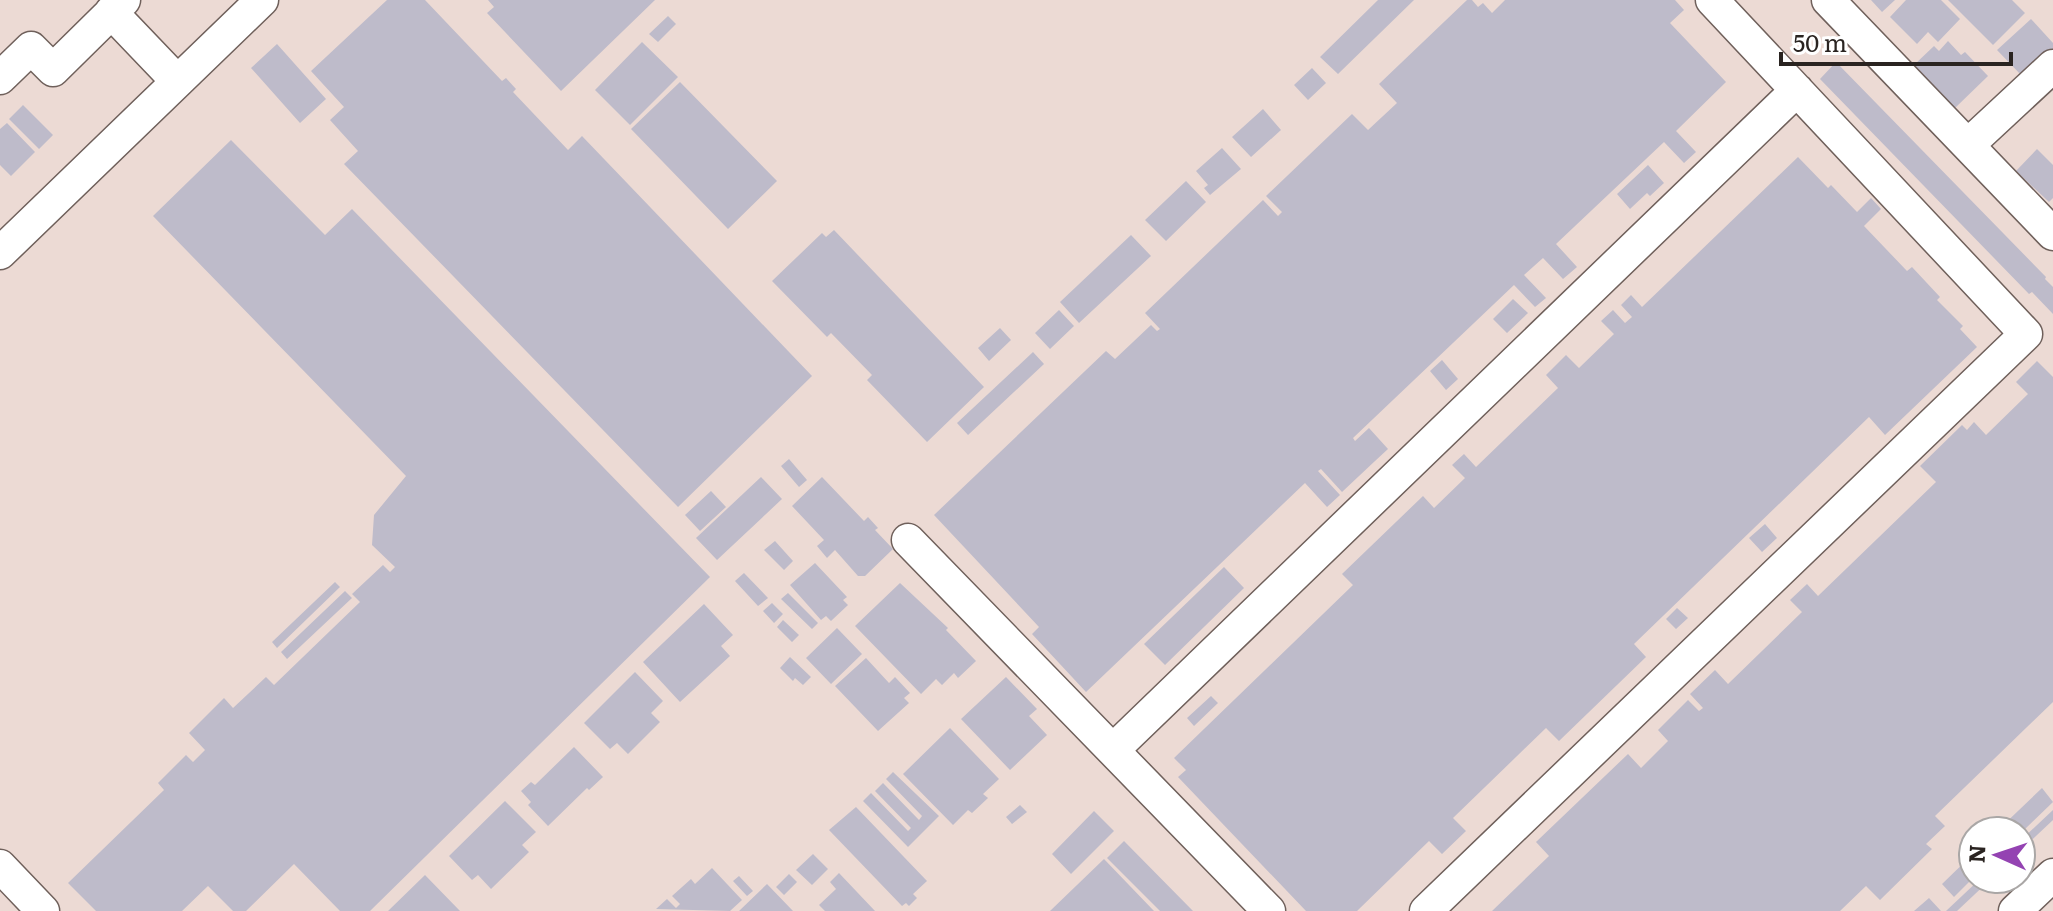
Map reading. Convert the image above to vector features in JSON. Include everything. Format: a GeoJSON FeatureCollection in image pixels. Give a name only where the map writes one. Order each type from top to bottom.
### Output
{"type":"FeatureCollection","features":[{"type":"Feature","properties":{"kind":"street"},"geometry":{"type":"LineString","coordinates":[[0,253],[262,0]]}},
{"type":"Feature","properties":{"kind":"street"},"geometry":{"type":"LineString","coordinates":[[1426,911],[2026,334],[1712,0]]}},
{"type":"Feature","properties":{"kind":"street"},"geometry":{"type":"LineString","coordinates":[[1828,0],[2053,234]]}},
{"type":"Feature","properties":{"kind":"street"},"geometry":{"type":"LineString","coordinates":[[0,78],[31,48],[53,70],[118,6],[177,81]]}},
{"type":"Feature","properties":{"kind":"street"},"geometry":{"type":"LineString","coordinates":[[1968,145],[2053,66]]}},
{"type":"Feature","properties":{"kind":"street"},"geometry":{"type":"LineString","coordinates":[[1113,750],[1797,90]]}},
{"type":"Feature","properties":{"kind":"street"},"geometry":{"type":"LineString","coordinates":[[908,540],[1269,911]]}},
{"type":"Feature","properties":{"kind":"street"},"geometry":{"type":"LineString","coordinates":[[2015,911],[2053,875]]}},
{"type":"Feature","properties":{"kind":"street"},"geometry":{"type":"LineString","coordinates":[[7,886],[43,911]]}},
{"type":"Feature","properties":{"kind":"building"},"geometry":{"type":"Polygon","coordinates":[[[387,0],[425,0],[502,81],[506,78],[516,89],[513,92],[568,150],[582,136],[812,376],[678,507],[344,164],[358,151],[330,120],[344,107],[311,71],[387,0]]]}},
{"type":"Feature","properties":{"kind":"building"},"geometry":{"type":"Polygon","coordinates":[[[488,0],[655,0],[561,91],[487,13],[494,7],[488,0]]]}},
{"type":"Feature","properties":{"kind":"building"},"geometry":{"type":"Polygon","coordinates":[[[1378,0],[1414,0],[1338,74],[1320,57],[1378,0]]]}},
{"type":"Feature","properties":{"kind":"building"},"geometry":{"type":"Polygon","coordinates":[[[1467,0],[1472,0],[1478,7],[1483,3],[1492,13],[1505,0],[1675,0],[1684,10],[1670,23],[1726,82],[1676,131],[1696,152],[1684,163],[1664,142],[1556,244],[1577,267],[1563,279],[1543,258],[1524,275],[1546,298],[1535,307],[1514,285],[1353,438],[1355,441],[1369,428],[1388,449],[1342,492],[1321,469],[1318,471],[1340,495],[1327,507],[1305,483],[1086,692],[1032,634],[1039,627],[934,515],[1106,351],[1115,359],[1151,325],[1157,331],[1160,329],[1145,313],[1263,200],[1278,216],[1282,212],[1266,196],[1352,114],[1368,130],[1397,103],[1379,84],[1467,0]]]}},
{"type":"Feature","properties":{"kind":"building"},"geometry":{"type":"Polygon","coordinates":[[[1871,0],[1895,0],[1882,12],[1871,0]]]}},
{"type":"Feature","properties":{"kind":"building"},"geometry":{"type":"Polygon","coordinates":[[[1906,0],[1941,0],[1960,19],[1938,42],[1928,32],[1917,44],[1890,17],[1906,0]]]}},
{"type":"Feature","properties":{"kind":"building"},"geometry":{"type":"Polygon","coordinates":[[[1948,0],[2012,0],[2025,13],[1993,45],[1948,0]]]}},
{"type":"Feature","properties":{"kind":"building"},"geometry":{"type":"Polygon","coordinates":[[[668,16],[676,24],[658,42],[649,34],[668,16]]]}},
{"type":"Feature","properties":{"kind":"building"},"geometry":{"type":"Polygon","coordinates":[[[2031,19],[2053,43],[2053,49],[2023,77],[1997,50],[2031,19]]]}},
{"type":"Feature","properties":{"kind":"building"},"geometry":{"type":"Polygon","coordinates":[[[1948,41],[1961,55],[1965,52],[1988,76],[1955,108],[1914,65],[1934,46],[1939,51],[1948,41]]]}},
{"type":"Feature","properties":{"kind":"building"},"geometry":{"type":"Polygon","coordinates":[[[642,42],[678,77],[630,125],[595,90],[642,42]]]}},
{"type":"Feature","properties":{"kind":"building"},"geometry":{"type":"Polygon","coordinates":[[[277,44],[326,99],[300,123],[251,68],[277,44]]]}},
{"type":"Feature","properties":{"kind":"building"},"geometry":{"type":"Polygon","coordinates":[[[1836,62],[2046,277],[2053,287],[2053,314],[2032,292],[2029,294],[1820,79],[1836,62]]]}},
{"type":"Feature","properties":{"kind":"building"},"geometry":{"type":"Polygon","coordinates":[[[1312,68],[1326,83],[1308,100],[1294,85],[1312,68]]]}},
{"type":"Feature","properties":{"kind":"building"},"geometry":{"type":"Polygon","coordinates":[[[680,82],[777,181],[728,229],[631,129],[680,82]]]}},
{"type":"Feature","properties":{"kind":"building"},"geometry":{"type":"Polygon","coordinates":[[[23,105],[53,135],[39,149],[9,119],[23,105]]]}},
{"type":"Feature","properties":{"kind":"building"},"geometry":{"type":"Polygon","coordinates":[[[1263,109],[1281,130],[1251,157],[1232,137],[1263,109]]]}},
{"type":"Feature","properties":{"kind":"building"},"geometry":{"type":"Polygon","coordinates":[[[7,123],[35,152],[11,176],[0,165],[0,129],[7,123]]]}},
{"type":"Feature","properties":{"kind":"building"},"geometry":{"type":"Polygon","coordinates":[[[231,140],[325,235],[352,209],[710,577],[370,911],[340,911],[294,864],[246,911],[233,911],[208,886],[182,911],[96,911],[68,883],[164,790],[158,783],[186,755],[193,762],[205,750],[189,733],[224,698],[233,708],[266,677],[274,685],[360,602],[352,594],[383,565],[390,572],[395,567],[372,545],[374,515],[406,476],[153,216],[231,140]]]}},
{"type":"Feature","properties":{"kind":"building"},"geometry":{"type":"Polygon","coordinates":[[[1222,148],[1241,169],[1210,195],[1204,188],[1208,185],[1196,171],[1222,148]]]}},
{"type":"Feature","properties":{"kind":"building"},"geometry":{"type":"Polygon","coordinates":[[[2037,149],[2053,165],[2053,198],[2049,202],[2016,171],[2037,149]]]}},
{"type":"Feature","properties":{"kind":"building"},"geometry":{"type":"Polygon","coordinates":[[[1798,157],[1857,212],[1871,198],[1881,209],[1864,226],[1907,271],[1912,267],[1940,297],[1937,300],[1963,326],[1960,329],[1977,347],[1885,435],[1869,417],[1634,644],[1646,657],[1559,741],[1546,728],[1453,818],[1466,831],[1442,854],[1429,841],[1357,911],[1306,911],[1178,777],[1186,770],[1174,758],[1353,585],[1342,574],[1423,496],[1434,508],[1465,478],[1452,465],[1464,454],[1476,467],[1558,388],[1546,375],[1566,355],[1579,368],[1614,334],[1601,321],[1613,310],[1625,323],[1632,317],[1621,305],[1631,295],[1642,307],[1798,157]]]}},
{"type":"Feature","properties":{"kind":"building"},"geometry":{"type":"Polygon","coordinates":[[[1648,165],[1664,183],[1630,209],[1617,194],[1648,165]]]}},
{"type":"Feature","properties":{"kind":"building"},"geometry":{"type":"Polygon","coordinates":[[[1186,181],[1206,202],[1166,241],[1145,220],[1186,181]]]}},
{"type":"Feature","properties":{"kind":"building"},"geometry":{"type":"Polygon","coordinates":[[[834,230],[984,387],[927,442],[867,380],[872,375],[831,333],[827,337],[772,281],[822,233],[826,237],[834,230]]]}},
{"type":"Feature","properties":{"kind":"building"},"geometry":{"type":"Polygon","coordinates":[[[1131,235],[1151,256],[1079,323],[1060,302],[1131,235]]]}},
{"type":"Feature","properties":{"kind":"building"},"geometry":{"type":"Polygon","coordinates":[[[1513,299],[1528,313],[1507,333],[1493,319],[1513,299]]]}},
{"type":"Feature","properties":{"kind":"building"},"geometry":{"type":"Polygon","coordinates":[[[1059,310],[1074,326],[1050,349],[1035,333],[1059,310]]]}},
{"type":"Feature","properties":{"kind":"building"},"geometry":{"type":"Polygon","coordinates":[[[1000,328],[1011,340],[989,361],[978,348],[1000,328]]]}},
{"type":"Feature","properties":{"kind":"building"},"geometry":{"type":"Polygon","coordinates":[[[1033,352],[1044,364],[968,435],[957,423],[1033,352]]]}},
{"type":"Feature","properties":{"kind":"building"},"geometry":{"type":"Polygon","coordinates":[[[1442,360],[1458,379],[1446,390],[1430,371],[1442,360]]]}},
{"type":"Feature","properties":{"kind":"building"},"geometry":{"type":"Polygon","coordinates":[[[2037,361],[2053,377],[2053,702],[1935,816],[1945,826],[1926,844],[1932,849],[1880,900],[1866,886],[1840,911],[1492,911],[1549,856],[1536,842],[1628,754],[1641,768],[1668,741],[1658,730],[1688,700],[1699,711],[1703,708],[1690,694],[1715,670],[1728,684],[1802,612],[1790,600],[1807,584],[1818,596],[1936,482],[1920,466],[1962,425],[1967,430],[1974,422],[1986,435],[2028,394],[2016,382],[2037,361]]]}},
{"type":"Feature","properties":{"kind":"building"},"geometry":{"type":"Polygon","coordinates":[[[789,459],[807,480],[799,487],[781,466],[789,459]]]}},
{"type":"Feature","properties":{"kind":"building"},"geometry":{"type":"Polygon","coordinates":[[[761,477],[782,499],[717,560],[696,538],[761,477]]]}},
{"type":"Feature","properties":{"kind":"building"},"geometry":{"type":"Polygon","coordinates":[[[822,477],[864,521],[868,517],[878,528],[875,530],[893,549],[865,576],[858,576],[835,550],[827,558],[817,546],[824,540],[792,506],[822,477]]]}},
{"type":"Feature","properties":{"kind":"building"},"geometry":{"type":"Polygon","coordinates":[[[711,491],[726,507],[700,531],[685,515],[711,491]]]}},
{"type":"Feature","properties":{"kind":"building"},"geometry":{"type":"Polygon","coordinates":[[[1765,524],[1777,538],[1762,552],[1749,538],[1765,524]]]}},
{"type":"Feature","properties":{"kind":"building"},"geometry":{"type":"Polygon","coordinates":[[[775,541],[793,561],[784,570],[764,550],[775,541]]]}},
{"type":"Feature","properties":{"kind":"building"},"geometry":{"type":"Polygon","coordinates":[[[815,563],[847,597],[843,600],[848,605],[831,621],[826,616],[821,620],[790,585],[815,563]]]}},
{"type":"Feature","properties":{"kind":"building"},"geometry":{"type":"Polygon","coordinates":[[[1224,567],[1244,588],[1165,665],[1144,644],[1224,567]]]}},
{"type":"Feature","properties":{"kind":"building"},"geometry":{"type":"Polygon","coordinates":[[[744,573],[768,598],[758,606],[735,581],[744,573]]]}},
{"type":"Feature","properties":{"kind":"building"},"geometry":{"type":"Polygon","coordinates":[[[335,582],[340,587],[277,648],[272,642],[335,582]]]}},
{"type":"Feature","properties":{"kind":"building"},"geometry":{"type":"Polygon","coordinates":[[[900,583],[948,628],[946,630],[976,661],[958,678],[954,673],[942,685],[936,679],[921,694],[855,626],[900,583]]]}},
{"type":"Feature","properties":{"kind":"building"},"geometry":{"type":"Polygon","coordinates":[[[345,591],[352,598],[287,659],[281,652],[345,591]]]}},
{"type":"Feature","properties":{"kind":"building"},"geometry":{"type":"Polygon","coordinates":[[[788,593],[818,623],[812,629],[781,599],[788,593]]]}},
{"type":"Feature","properties":{"kind":"building"},"geometry":{"type":"Polygon","coordinates":[[[772,603],[783,614],[774,623],[763,611],[772,603]]]}},
{"type":"Feature","properties":{"kind":"building"},"geometry":{"type":"Polygon","coordinates":[[[704,604],[733,635],[721,646],[730,656],[680,702],[643,662],[704,604]]]}},
{"type":"Feature","properties":{"kind":"building"},"geometry":{"type":"Polygon","coordinates":[[[1677,608],[1688,618],[1676,629],[1666,619],[1677,608]]]}},
{"type":"Feature","properties":{"kind":"building"},"geometry":{"type":"Polygon","coordinates":[[[783,620],[799,635],[792,642],[777,627],[783,620]]]}},
{"type":"Feature","properties":{"kind":"building"},"geometry":{"type":"Polygon","coordinates":[[[837,628],[862,654],[831,684],[806,658],[837,628]]]}},
{"type":"Feature","properties":{"kind":"building"},"geometry":{"type":"Polygon","coordinates":[[[790,657],[811,677],[803,685],[795,678],[793,681],[780,668],[790,657]]]}},
{"type":"Feature","properties":{"kind":"building"},"geometry":{"type":"Polygon","coordinates":[[[866,658],[889,683],[895,677],[910,693],[904,698],[909,703],[878,731],[835,686],[866,658]]]}},
{"type":"Feature","properties":{"kind":"building"},"geometry":{"type":"Polygon","coordinates":[[[635,672],[663,701],[651,713],[660,722],[628,754],[617,743],[610,749],[584,723],[635,672]]]}},
{"type":"Feature","properties":{"kind":"building"},"geometry":{"type":"Polygon","coordinates":[[[1006,677],[1037,709],[1029,716],[1047,735],[1010,770],[961,719],[1006,677]]]}},
{"type":"Feature","properties":{"kind":"building"},"geometry":{"type":"Polygon","coordinates":[[[1211,696],[1218,703],[1194,726],[1187,718],[1211,696]]]}},
{"type":"Feature","properties":{"kind":"building"},"geometry":{"type":"Polygon","coordinates":[[[950,728],[999,779],[983,794],[988,798],[972,813],[968,810],[953,825],[903,774],[950,728]]]}},
{"type":"Feature","properties":{"kind":"building"},"geometry":{"type":"Polygon","coordinates":[[[574,747],[603,777],[589,790],[587,788],[548,826],[528,805],[531,802],[521,791],[531,782],[535,785],[574,747]]]}},
{"type":"Feature","properties":{"kind":"building"},"geometry":{"type":"Polygon","coordinates":[[[893,772],[939,816],[908,847],[863,801],[871,793],[908,831],[911,828],[875,791],[883,783],[919,820],[922,816],[886,779],[893,772]]]}},
{"type":"Feature","properties":{"kind":"building"},"geometry":{"type":"Polygon","coordinates":[[[2042,788],[2053,802],[2037,817],[2037,815],[2014,815],[2042,788]]]}},
{"type":"Feature","properties":{"kind":"building"},"geometry":{"type":"Polygon","coordinates":[[[505,801],[536,832],[522,845],[529,852],[491,889],[478,875],[472,880],[449,856],[505,801]]]}},
{"type":"Feature","properties":{"kind":"building"},"geometry":{"type":"Polygon","coordinates":[[[1020,805],[1027,812],[1012,824],[1006,817],[1020,805]]]}},
{"type":"Feature","properties":{"kind":"building"},"geometry":{"type":"Polygon","coordinates":[[[856,807],[927,881],[913,894],[917,898],[909,906],[906,903],[902,906],[829,830],[856,807]]]}},
{"type":"Feature","properties":{"kind":"building"},"geometry":{"type":"Polygon","coordinates":[[[2053,810],[2053,820],[2037,835],[2037,825],[2053,810]]]}},
{"type":"Feature","properties":{"kind":"building"},"geometry":{"type":"Polygon","coordinates":[[[1094,811],[1114,831],[1071,874],[1052,854],[1094,811]]]}},
{"type":"Feature","properties":{"kind":"building"},"geometry":{"type":"Polygon","coordinates":[[[1124,841],[1193,911],[1160,911],[1107,858],[1124,841]]]}},
{"type":"Feature","properties":{"kind":"building"},"geometry":{"type":"Polygon","coordinates":[[[813,854],[828,869],[812,885],[796,870],[813,854]]]}},
{"type":"Feature","properties":{"kind":"building"},"geometry":{"type":"Polygon","coordinates":[[[1104,859],[1154,911],[1050,911],[1104,859]]]}},
{"type":"Feature","properties":{"kind":"building"},"geometry":{"type":"Polygon","coordinates":[[[712,868],[742,900],[730,911],[656,909],[667,899],[676,908],[680,904],[672,896],[691,879],[695,884],[712,868]]]}},
{"type":"Feature","properties":{"kind":"building"},"geometry":{"type":"Polygon","coordinates":[[[1957,869],[1957,894],[1954,897],[1942,884],[1957,869]]]}},
{"type":"Feature","properties":{"kind":"building"},"geometry":{"type":"Polygon","coordinates":[[[839,873],[875,911],[825,911],[819,905],[836,889],[830,882],[839,873]]]}},
{"type":"Feature","properties":{"kind":"building"},"geometry":{"type":"Polygon","coordinates":[[[789,874],[797,882],[784,895],[776,887],[789,874]]]}},
{"type":"Feature","properties":{"kind":"building"},"geometry":{"type":"Polygon","coordinates":[[[425,875],[460,911],[388,911],[425,875]]]}},
{"type":"Feature","properties":{"kind":"building"},"geometry":{"type":"Polygon","coordinates":[[[739,876],[753,891],[747,896],[733,881],[739,876]]]}},
{"type":"Feature","properties":{"kind":"building"},"geometry":{"type":"Polygon","coordinates":[[[767,884],[793,911],[739,911],[767,884]]]}},
{"type":"Feature","properties":{"kind":"building"},"geometry":{"type":"Polygon","coordinates":[[[1963,895],[1974,895],[1957,911],[1946,911],[1963,895]]]}},
{"type":"Feature","properties":{"kind":"building"},"geometry":{"type":"Polygon","coordinates":[[[1929,898],[1941,911],[1914,911],[1929,898]]]}}]}
